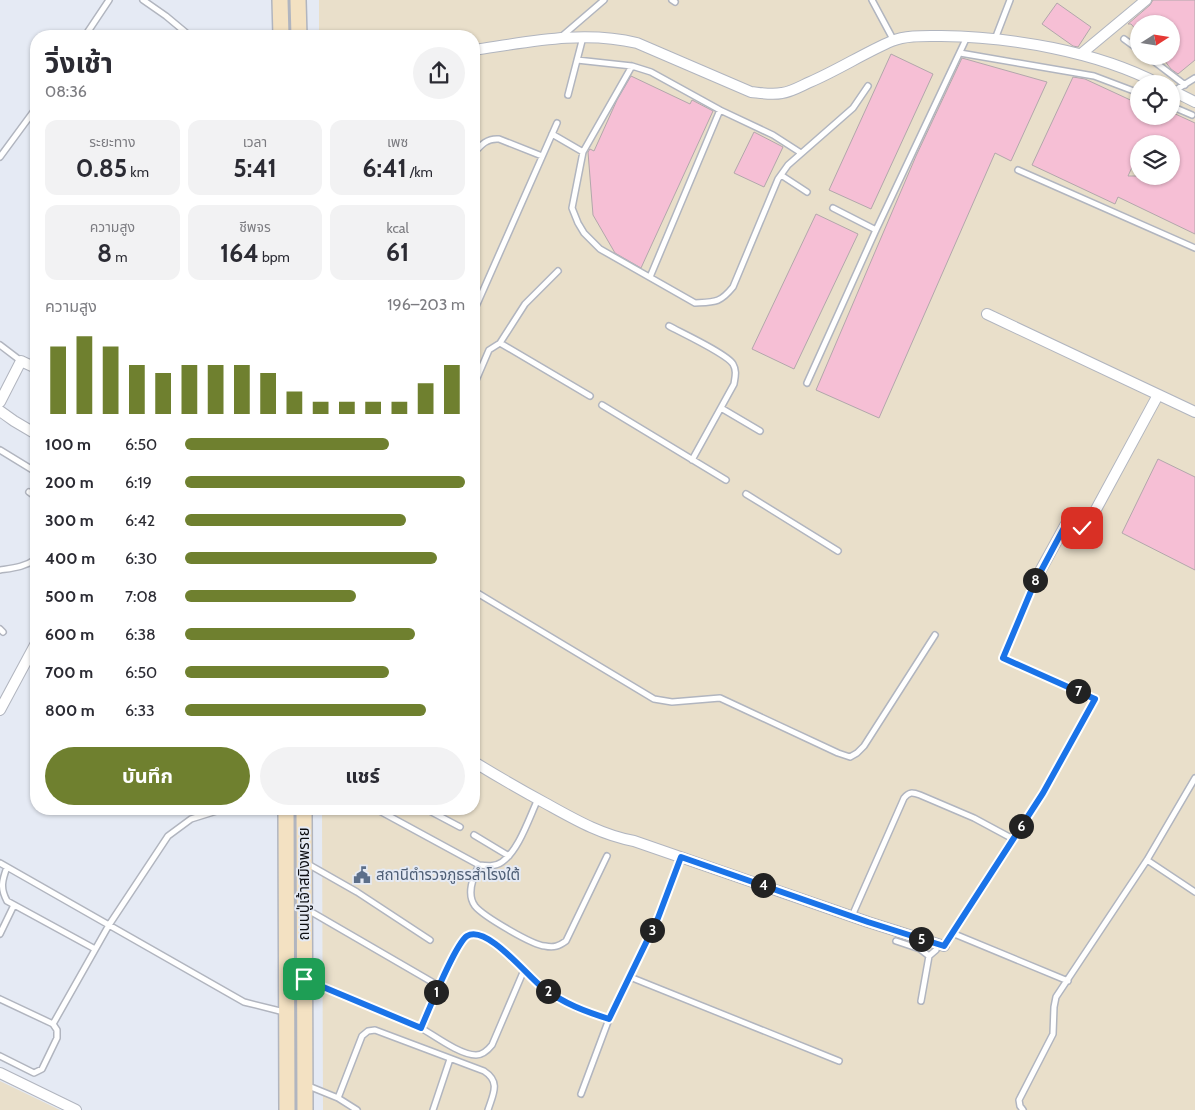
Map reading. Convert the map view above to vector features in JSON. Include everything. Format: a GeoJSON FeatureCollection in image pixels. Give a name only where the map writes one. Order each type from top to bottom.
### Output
{"type":"FeatureCollection","features":[{"type":"Feature","properties":{"kind":"main road"},"geometry":{"type":"LineString","coordinates":[[280,0],[281,30]]}},
{"type":"Feature","properties":{"kind":"main road"},"geometry":{"type":"LineString","coordinates":[[298,0],[299,30]]}},
{"type":"Feature","properties":{"kind":"main road","name":"ถนนปู่เจ้าสมิงพราย"},"geometry":{"type":"LineString","coordinates":[[286,815],[287,1110]]}},
{"type":"Feature","properties":{"kind":"main road","name":"ถนนปู่เจ้าสมิงพราย"},"geometry":{"type":"LineString","coordinates":[[304,815],[305,1110]]}},
{"type":"Feature","properties":{"kind":"main road"},"geometry":{"type":"LineString","coordinates":[[286,868],[303,865]]}},
{"type":"Feature","properties":{"kind":"street"},"geometry":{"type":"LineString","coordinates":[[1081,54],[1145,0]]}},
{"type":"Feature","properties":{"kind":"street"},"geometry":{"type":"LineString","coordinates":[[480,49],[543,39],[602,36],[636,43],[751,92],[770,94],[783,93],[802,86],[894,40],[926,36],[968,37],[1032,44],[1081,54],[1136,75]]}},
{"type":"Feature","properties":{"kind":"street"},"geometry":{"type":"LineString","coordinates":[[1180,94],[1195,102]]}},
{"type":"Feature","properties":{"kind":"street"},"geometry":{"type":"LineString","coordinates":[[987,314],[1195,412]]}},
{"type":"Feature","properties":{"kind":"street"},"geometry":{"type":"LineString","coordinates":[[0,402],[21,361],[30,365]]}},
{"type":"Feature","properties":{"kind":"street"},"geometry":{"type":"LineString","coordinates":[[1034,584],[1066,524],[1071,522],[1086,528],[1158,395]]}},
{"type":"Feature","properties":{"kind":"street"},"geometry":{"type":"LineString","coordinates":[[0,411],[30,430]]}},
{"type":"Feature","properties":{"kind":"street"},"geometry":{"type":"LineString","coordinates":[[0,710],[30,654]]}},
{"type":"Feature","properties":{"kind":"street"},"geometry":{"type":"LineString","coordinates":[[480,765],[588,827],[614,837],[634,841],[681,857],[939,947]]}},
{"type":"Feature","properties":{"kind":"street"},"geometry":{"type":"LineString","coordinates":[[0,1073],[76,1110]]}},
{"type":"Feature","properties":{"kind":"lane"},"geometry":{"type":"LineString","coordinates":[[89,30],[109,0]]}},
{"type":"Feature","properties":{"kind":"lane"},"geometry":{"type":"LineString","coordinates":[[142,0],[183,30]]}},
{"type":"Feature","properties":{"kind":"lane"},"geometry":{"type":"LineString","coordinates":[[560,38],[604,0]]}},
{"type":"Feature","properties":{"kind":"lane"},"geometry":{"type":"LineString","coordinates":[[872,0],[894,40]]}},
{"type":"Feature","properties":{"kind":"lane"},"geometry":{"type":"LineString","coordinates":[[994,40],[1010,0]]}},
{"type":"Feature","properties":{"kind":"lane"},"geometry":{"type":"LineString","coordinates":[[568,95],[583,37]]}},
{"type":"Feature","properties":{"kind":"lane"},"geometry":{"type":"LineString","coordinates":[[807,383],[876,230],[968,37]]}},
{"type":"Feature","properties":{"kind":"lane"},"geometry":{"type":"LineString","coordinates":[[1124,39],[1130,43]]}},
{"type":"Feature","properties":{"kind":"lane"},"geometry":{"type":"LineString","coordinates":[[960,53],[1094,76],[1130,90]]}},
{"type":"Feature","properties":{"kind":"lane"},"geometry":{"type":"LineString","coordinates":[[577,60],[632,66],[651,72],[720,110],[773,135],[801,152]]}},
{"type":"Feature","properties":{"kind":"lane"},"geometry":{"type":"LineString","coordinates":[[1159,65],[1185,85]]}},
{"type":"Feature","properties":{"kind":"lane"},"geometry":{"type":"LineString","coordinates":[[632,66],[583,152],[572,208],[584,233],[600,249],[695,303],[713,302],[724,298],[733,287],[780,175],[801,152],[853,108],[868,86]]}},
{"type":"Feature","properties":{"kind":"lane"},"geometry":{"type":"LineString","coordinates":[[1180,88],[1195,78]]}},
{"type":"Feature","properties":{"kind":"lane"},"geometry":{"type":"LineString","coordinates":[[650,278],[720,110]]}},
{"type":"Feature","properties":{"kind":"lane"},"geometry":{"type":"LineString","coordinates":[[1180,110],[1192,115]]}},
{"type":"Feature","properties":{"kind":"lane"},"geometry":{"type":"LineString","coordinates":[[0,157],[30,116]]}},
{"type":"Feature","properties":{"kind":"lane"},"geometry":{"type":"LineString","coordinates":[[480,297],[557,123]]}},
{"type":"Feature","properties":{"kind":"lane"},"geometry":{"type":"LineString","coordinates":[[552,134],[583,152]]}},
{"type":"Feature","properties":{"kind":"lane"},"geometry":{"type":"LineString","coordinates":[[480,145],[492,139],[499,139],[542,156]]}},
{"type":"Feature","properties":{"kind":"lane"},"geometry":{"type":"LineString","coordinates":[[1018,170],[1195,248]]}},
{"type":"Feature","properties":{"kind":"lane"},"geometry":{"type":"LineString","coordinates":[[780,175],[806,192]]}},
{"type":"Feature","properties":{"kind":"lane"},"geometry":{"type":"LineString","coordinates":[[833,208],[876,230]]}},
{"type":"Feature","properties":{"kind":"lane"},"geometry":{"type":"LineString","coordinates":[[480,372],[489,350],[500,343],[526,304],[558,271]]}},
{"type":"Feature","properties":{"kind":"lane"},"geometry":{"type":"LineString","coordinates":[[669,326],[724,356],[733,363],[736,374],[734,384],[692,460]]}},
{"type":"Feature","properties":{"kind":"lane"},"geometry":{"type":"LineString","coordinates":[[500,343],[590,396]]}},
{"type":"Feature","properties":{"kind":"lane"},"geometry":{"type":"LineString","coordinates":[[0,346],[21,361]]}},
{"type":"Feature","properties":{"kind":"lane"},"geometry":{"type":"LineString","coordinates":[[602,405],[726,480]]}},
{"type":"Feature","properties":{"kind":"lane"},"geometry":{"type":"LineString","coordinates":[[720,408],[760,431]]}},
{"type":"Feature","properties":{"kind":"lane"},"geometry":{"type":"LineString","coordinates":[[0,450],[30,468]]}},
{"type":"Feature","properties":{"kind":"lane"},"geometry":{"type":"LineString","coordinates":[[746,494],[838,551]]}},
{"type":"Feature","properties":{"kind":"lane"},"geometry":{"type":"LineString","coordinates":[[0,570],[18,568],[30,563]]}},
{"type":"Feature","properties":{"kind":"lane"},"geometry":{"type":"LineString","coordinates":[[480,594],[654,699],[672,702],[720,698],[850,757],[858,753],[864,746],[934,634]]}},
{"type":"Feature","properties":{"kind":"lane"},"geometry":{"type":"LineString","coordinates":[[1023,1110],[1019,1100],[1053,1034],[1056,998],[1147,860],[1195,778]]}},
{"type":"Feature","properties":{"kind":"lane"},"geometry":{"type":"LineString","coordinates":[[852,916],[904,798],[912,792],[974,818],[1013,839]]}},
{"type":"Feature","properties":{"kind":"lane"},"geometry":{"type":"LineString","coordinates":[[387,815],[479,865],[490,867],[501,863],[513,852],[538,799]]}},
{"type":"Feature","properties":{"kind":"lane"},"geometry":{"type":"LineString","coordinates":[[53,1024],[109,925],[168,836],[191,819],[204,815]]}},
{"type":"Feature","properties":{"kind":"lane"},"geometry":{"type":"LineString","coordinates":[[437,815],[460,827]]}},
{"type":"Feature","properties":{"kind":"lane"},"geometry":{"type":"LineString","coordinates":[[474,835],[509,856]]}},
{"type":"Feature","properties":{"kind":"lane"},"geometry":{"type":"LineString","coordinates":[[479,865],[470,892],[474,905],[490,918],[538,945],[553,947],[559,946],[566,941],[607,856]]}},
{"type":"Feature","properties":{"kind":"lane"},"geometry":{"type":"LineString","coordinates":[[581,1094],[609,1019],[658,918],[681,857]]}},
{"type":"Feature","properties":{"kind":"lane"},"geometry":{"type":"LineString","coordinates":[[1147,860],[1195,892]]}},
{"type":"Feature","properties":{"kind":"lane"},"geometry":{"type":"LineString","coordinates":[[0,863],[244,1002],[286,1013]]}},
{"type":"Feature","properties":{"kind":"lane"},"geometry":{"type":"LineString","coordinates":[[303,865],[357,892],[430,940]]}},
{"type":"Feature","properties":{"kind":"lane"},"geometry":{"type":"LineString","coordinates":[[6,867],[0,887],[1,894],[14,905],[95,949]]}},
{"type":"Feature","properties":{"kind":"lane"},"geometry":{"type":"LineString","coordinates":[[0,934],[14,905]]}},
{"type":"Feature","properties":{"kind":"lane"},"geometry":{"type":"LineString","coordinates":[[303,907],[439,986]]}},
{"type":"Feature","properties":{"kind":"lane"},"geometry":{"type":"LineString","coordinates":[[952,933],[1068,980]]}},
{"type":"Feature","properties":{"kind":"lane"},"geometry":{"type":"LineString","coordinates":[[421,1028],[462,940],[469,935],[478,934],[498,945],[542,987],[576,1008],[609,1019]]}},
{"type":"Feature","properties":{"kind":"lane"},"geometry":{"type":"LineString","coordinates":[[896,942],[920,948],[929,956]]}},
{"type":"Feature","properties":{"kind":"lane"},"geometry":{"type":"LineString","coordinates":[[921,1001],[929,956],[939,947]]}},
{"type":"Feature","properties":{"kind":"lane"},"geometry":{"type":"LineString","coordinates":[[304,979],[421,1028],[466,1053],[477,1055],[486,1052],[492,1045],[524,970]]}},
{"type":"Feature","properties":{"kind":"lane"},"geometry":{"type":"LineString","coordinates":[[630,977],[840,1061]]}},
{"type":"Feature","properties":{"kind":"lane"},"geometry":{"type":"LineString","coordinates":[[0,999],[53,1024],[57,1030],[57,1038],[45,1064],[39,1071],[34,1073],[0,1056]]}},
{"type":"Feature","properties":{"kind":"lane"},"geometry":{"type":"LineString","coordinates":[[338,1098],[362,1036],[368,1031],[375,1030],[491,1076],[494,1083],[494,1092],[488,1110]]}},
{"type":"Feature","properties":{"kind":"lane"},"geometry":{"type":"LineString","coordinates":[[433,1110],[450,1059]]}},
{"type":"Feature","properties":{"kind":"lane"},"geometry":{"type":"LineString","coordinates":[[305,1085],[338,1098],[357,1110]]}},
{"type":"Feature","properties":{"kind":"path"},"geometry":{"type":"LineString","coordinates":[[952,933],[1043,793],[1095,699],[1003,658],[1034,584]]}},
{"type":"Feature","properties":{"kind":"shaded area"},"geometry":{"type":"Polygon","coordinates":[[[319,0],[1195,0],[1195,1110],[323,1110],[322,815],[480,815],[480,30],[319,30],[319,0]]]}},
{"type":"Feature","properties":{"kind":"shaded area"},"geometry":{"type":"Polygon","coordinates":[[[0,1081],[60,1110],[0,1110],[0,1081]]]}},
{"type":"Feature","properties":{"kind":"building"},"geometry":{"type":"Polygon","coordinates":[[[1153,0],[1195,0],[1195,60],[1178,74],[1168,65],[1180,65],[1180,15],[1138,15],[1153,0]]]}},
{"type":"Feature","properties":{"kind":"building"},"geometry":{"type":"Polygon","coordinates":[[[1057,3],[1091,27],[1078,47],[1073,46],[1042,24],[1057,3]]]}},
{"type":"Feature","properties":{"kind":"building"},"geometry":{"type":"Polygon","coordinates":[[[891,54],[933,74],[871,209],[829,190],[891,54]]]}},
{"type":"Feature","properties":{"kind":"building"},"geometry":{"type":"Polygon","coordinates":[[[962,58],[1047,82],[1011,161],[995,153],[879,418],[816,390],[916,156],[962,58]]]}},
{"type":"Feature","properties":{"kind":"building"},"geometry":{"type":"Polygon","coordinates":[[[631,76],[690,104],[692,100],[713,111],[641,268],[615,253],[593,215],[588,152],[590,149],[594,151],[617,100],[631,76]]]}},
{"type":"Feature","properties":{"kind":"building"},"geometry":{"type":"Polygon","coordinates":[[[1073,77],[1085,79],[1130,100],[1130,125],[1180,125],[1180,116],[1195,123],[1195,234],[1118,197],[1115,204],[1032,165],[1073,77]]]}},
{"type":"Feature","properties":{"kind":"building"},"geometry":{"type":"Polygon","coordinates":[[[754,132],[783,147],[764,187],[734,173],[754,132]]]}},
{"type":"Feature","properties":{"kind":"building"},"geometry":{"type":"Polygon","coordinates":[[[816,214],[858,234],[794,369],[752,349],[816,214]]]}},
{"type":"Feature","properties":{"kind":"building"},"geometry":{"type":"Polygon","coordinates":[[[1158,459],[1195,477],[1195,570],[1122,533],[1158,459]]]}},
{"type":"Feature","properties":{"kind":"place","name":"สถานีตำรวจภูธรสำโรงใต้"},"geometry":{"type":"Point","coordinates":[362,875]}},
{"type":"Feature","properties":{"kind":"route"},"geometry":{"type":"LineString","coordinates":[[304,979],[421,1028],[462,940],[469,935],[478,934],[498,945],[542,987],[576,1008],[609,1019],[658,918],[681,857],[868,922],[944,946],[1043,793],[1095,699],[1003,658],[1034,584],[1066,524],[1071,522],[1082,528]]}}]}
